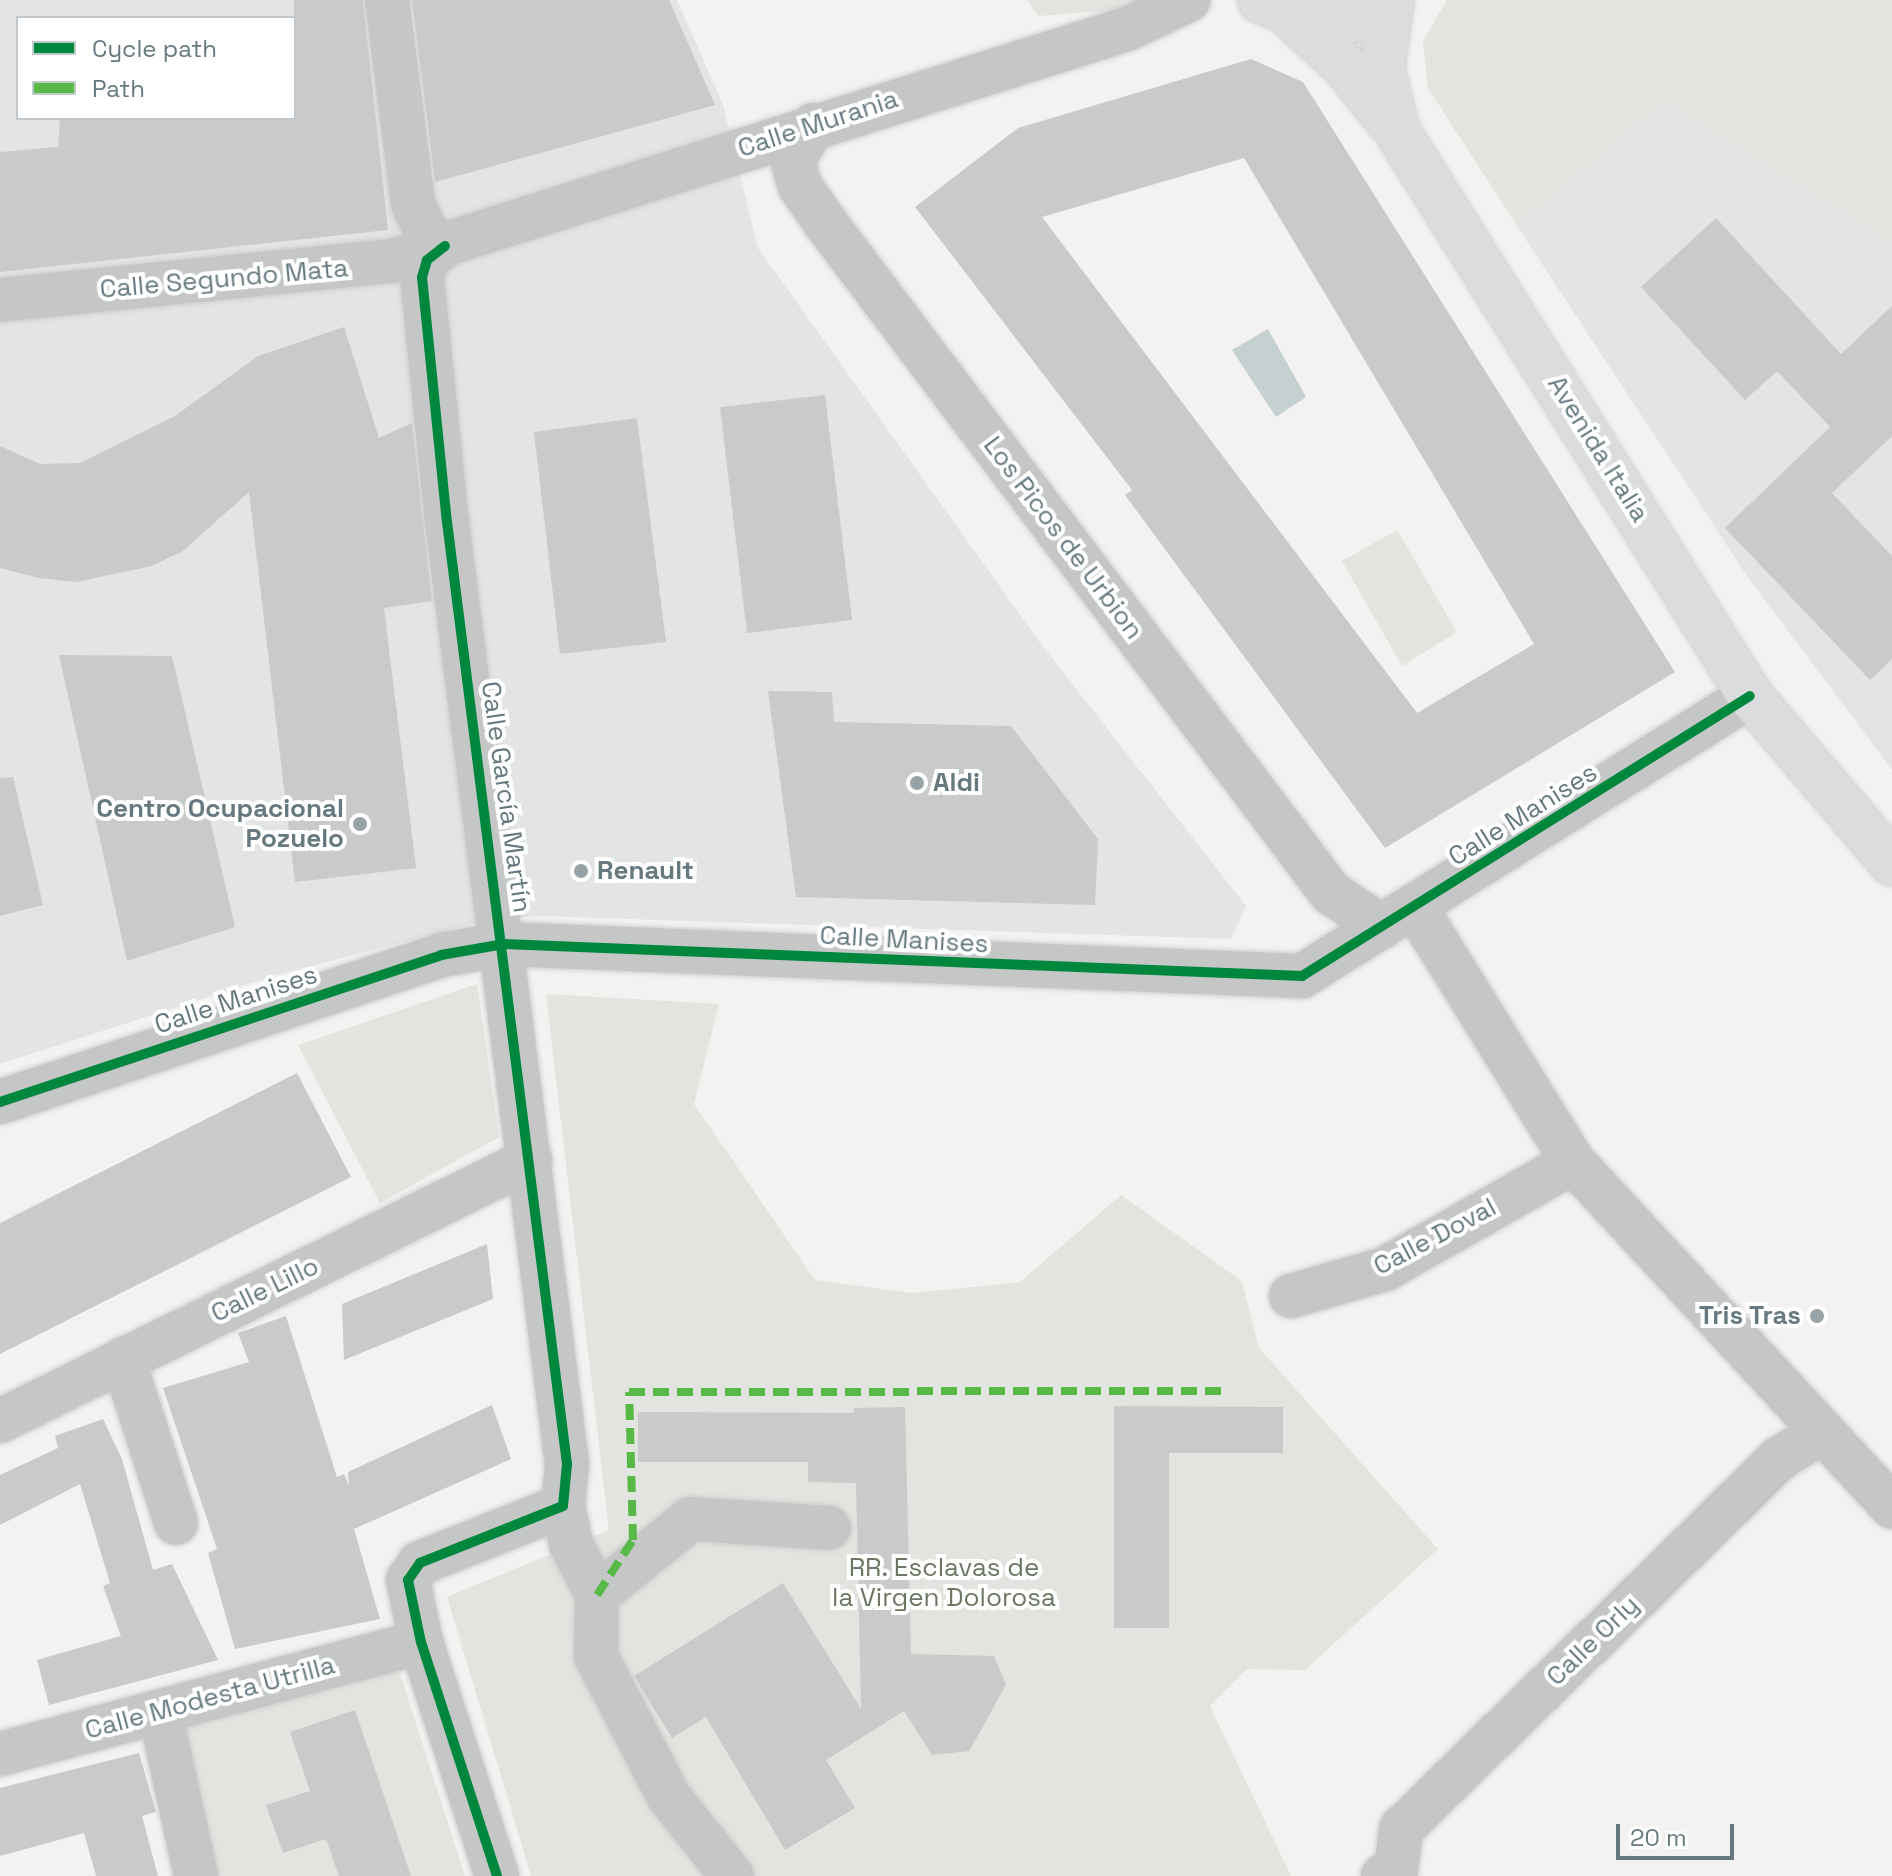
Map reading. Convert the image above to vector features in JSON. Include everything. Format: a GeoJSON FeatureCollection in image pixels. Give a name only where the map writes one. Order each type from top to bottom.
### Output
{"type":"FeatureCollection","features":[{"type":"Feature","properties":{"kind":"main road"},"geometry":{"type":"LineString","coordinates":[[1277,10],[1342,25],[1392,0]]}},
{"type":"Feature","properties":{"kind":"main road","name":"Avenida Italia"},"geometry":{"type":"LineString","coordinates":[[1392,0],[1382,69],[1397,131],[1750,696],[1892,863]]}},
{"type":"Feature","properties":{"kind":"main road"},"geometry":{"type":"LineString","coordinates":[[1277,10],[1345,66],[1397,131]]}},
{"type":"Feature","properties":{"kind":"street"},"geometry":{"type":"LineString","coordinates":[[387,0],[413,204],[427,233],[445,246]]}},
{"type":"Feature","properties":{"kind":"street","name":"Calle Murania"},"geometry":{"type":"LineString","coordinates":[[445,246],[813,125],[1127,29],[1188,0]]}},
{"type":"Feature","properties":{"kind":"street","name":"Los Picos de Urbion"},"geometry":{"type":"LineString","coordinates":[[813,125],[793,162],[800,186],[827,225],[1331,893],[1399,917]]}},
{"type":"Feature","properties":{"kind":"street","name":"Calle Segundo Mata"},"geometry":{"type":"LineString","coordinates":[[0,300],[360,266],[445,246]]}},
{"type":"Feature","properties":{"kind":"street","name":"Calle García Martín"},"geometry":{"type":"LineString","coordinates":[[445,246],[427,260],[422,277],[447,522],[504,944],[567,1464],[563,1506],[571,1544],[597,1595]]}},
{"type":"Feature","properties":{"kind":"street","name":"Calle Manises"},"geometry":{"type":"LineString","coordinates":[[0,1102],[441,955],[504,944],[1273,979],[1302,976],[1750,696]]}},
{"type":"Feature","properties":{"kind":"street"},"geometry":{"type":"LineString","coordinates":[[1399,917],[1573,1162],[1892,1507]]}},
{"type":"Feature","properties":{"kind":"street","name":"Calle Lillo"},"geometry":{"type":"LineString","coordinates":[[0,1421],[530,1160]]}},
{"type":"Feature","properties":{"kind":"street","name":"Calle Doval"},"geometry":{"type":"LineString","coordinates":[[1291,1296],[1385,1269],[1573,1162]]}},
{"type":"Feature","properties":{"kind":"street"},"geometry":{"type":"LineString","coordinates":[[123,1359],[176,1523]]}},
{"type":"Feature","properties":{"kind":"street","name":"Calle Orly"},"geometry":{"type":"LineString","coordinates":[[1390,1873],[1401,1829],[1780,1458],[1822,1432]]}},
{"type":"Feature","properties":{"kind":"street"},"geometry":{"type":"LineString","coordinates":[[497,1876],[421,1642],[408,1580],[420,1563],[563,1506]]}},
{"type":"Feature","properties":{"kind":"street"},"geometry":{"type":"LineString","coordinates":[[732,1876],[669,1797],[596,1656],[597,1595],[691,1519],[829,1528]]}},
{"type":"Feature","properties":{"kind":"street","name":"Calle Modesta Utrilla"},"geometry":{"type":"LineString","coordinates":[[0,1754],[421,1642]]}},
{"type":"Feature","properties":{"kind":"street"},"geometry":{"type":"LineString","coordinates":[[160,1712],[196,1876]]}},
{"type":"Feature","properties":{"kind":"shaded area"},"geometry":{"type":"Polygon","coordinates":[[[0,0],[677,0],[723,105],[758,248],[1038,640],[1246,906],[1231,939],[535,916],[477,923],[273,976],[0,1064],[0,0]]]}},
{"type":"Feature","properties":{"kind":"shaded area"},"geometry":{"type":"Polygon","coordinates":[[[1663,101],[1892,243],[1892,770],[1749,579],[1517,226],[1663,101]]]}},
{"type":"Feature","properties":{"kind":"shaded area"},"geometry":{"type":"Polygon","coordinates":[[[1268,329],[1306,397],[1276,417],[1232,350],[1268,329]]]}},
{"type":"Feature","properties":{"kind":"green space"},"geometry":{"type":"Polygon","coordinates":[[[1027,0],[1146,0],[1119,10],[1038,16],[1027,0]]]}},
{"type":"Feature","properties":{"kind":"green space"},"geometry":{"type":"Polygon","coordinates":[[[1447,0],[1892,0],[1892,243],[1664,101],[1517,226],[1428,88],[1423,41],[1447,0]]]}},
{"type":"Feature","properties":{"kind":"green space"},"geometry":{"type":"Polygon","coordinates":[[[1397,530],[1457,632],[1402,666],[1342,561],[1397,530]]]}},
{"type":"Feature","properties":{"kind":"green space"},"geometry":{"type":"Polygon","coordinates":[[[477,984],[499,1137],[380,1203],[298,1045],[477,984]]]}},
{"type":"Feature","properties":{"kind":"green space","name":"RR. Esclavas de la Virgen Dolorosa"},"geometry":{"type":"Polygon","coordinates":[[[546,994],[719,1004],[694,1104],[815,1280],[912,1293],[1020,1282],[1121,1195],[1242,1281],[1259,1348],[1438,1549],[1305,1670],[1247,1669],[1210,1706],[1291,1876],[531,1876],[447,1597],[609,1530],[546,994]]]}},
{"type":"Feature","properties":{"kind":"green space"},"geometry":{"type":"Polygon","coordinates":[[[397,1664],[465,1876],[214,1876],[179,1726],[397,1664]]]}},
{"type":"Feature","properties":{"kind":"building"},"geometry":{"type":"Polygon","coordinates":[[[294,0],[363,0],[388,230],[0,272],[0,152],[58,147],[60,120],[296,120],[294,0]]]}},
{"type":"Feature","properties":{"kind":"building"},"geometry":{"type":"Polygon","coordinates":[[[412,0],[669,0],[715,105],[435,182],[412,0]]]}},
{"type":"Feature","properties":{"kind":"building"},"geometry":{"type":"Polygon","coordinates":[[[1251,59],[1303,82],[1675,672],[1385,848],[1125,495],[1132,490],[915,207],[1018,128],[1251,59]],[[1244,158],[1042,217],[1417,713],[1534,644],[1244,158]]]}},
{"type":"Feature","properties":{"kind":"building"},"geometry":{"type":"Polygon","coordinates":[[[1716,218],[1841,354],[1892,306],[1892,436],[1832,493],[1892,556],[1892,659],[1870,680],[1725,528],[1830,427],[1777,371],[1745,400],[1641,287],[1716,218]]]}},
{"type":"Feature","properties":{"kind":"building"},"geometry":{"type":"Polygon","coordinates":[[[344,327],[379,438],[412,423],[432,601],[384,608],[416,868],[295,882],[249,492],[183,551],[152,566],[76,582],[39,578],[0,568],[0,446],[40,464],[80,463],[175,416],[258,356],[344,327]]]}},
{"type":"Feature","properties":{"kind":"building"},"geometry":{"type":"Polygon","coordinates":[[[825,395],[852,620],[747,633],[720,407],[825,395]]]}},
{"type":"Feature","properties":{"kind":"building"},"geometry":{"type":"Polygon","coordinates":[[[637,418],[666,642],[560,654],[534,432],[637,418]]]}},
{"type":"Feature","properties":{"kind":"building"},"geometry":{"type":"Polygon","coordinates":[[[59,655],[172,656],[235,927],[127,961],[59,655]]]}},
{"type":"Feature","properties":{"kind":"building","name":"Aldi"},"geometry":{"type":"Polygon","coordinates":[[[768,691],[832,692],[834,722],[1011,726],[1098,839],[1095,905],[796,897],[768,691]]]}},
{"type":"Feature","properties":{"kind":"building"},"geometry":{"type":"Polygon","coordinates":[[[13,777],[43,905],[0,916],[0,778],[13,777]]]}},
{"type":"Feature","properties":{"kind":"building"},"geometry":{"type":"Polygon","coordinates":[[[297,1073],[351,1177],[0,1354],[0,1223],[297,1073]]]}},
{"type":"Feature","properties":{"kind":"building"},"geometry":{"type":"Polygon","coordinates":[[[487,1244],[493,1299],[344,1360],[342,1304],[487,1244]]]}},
{"type":"Feature","properties":{"kind":"building"},"geometry":{"type":"Polygon","coordinates":[[[286,1316],[337,1477],[344,1474],[349,1486],[348,1472],[492,1405],[511,1459],[354,1529],[380,1619],[235,1649],[208,1553],[217,1549],[163,1388],[249,1362],[238,1333],[286,1316]]]}},
{"type":"Feature","properties":{"kind":"building"},"geometry":{"type":"Polygon","coordinates":[[[1114,1406],[1283,1407],[1283,1453],[1169,1453],[1169,1628],[1114,1628],[1114,1406]]]}},
{"type":"Feature","properties":{"kind":"building"},"geometry":{"type":"Polygon","coordinates":[[[905,1407],[911,1654],[994,1656],[1006,1685],[969,1751],[932,1755],[904,1711],[826,1760],[855,1808],[785,1850],[706,1717],[672,1738],[634,1676],[783,1583],[861,1709],[856,1483],[808,1482],[808,1462],[638,1462],[638,1412],[854,1413],[854,1408],[905,1407]]]}},
{"type":"Feature","properties":{"kind":"building"},"geometry":{"type":"Polygon","coordinates":[[[103,1419],[122,1459],[153,1570],[172,1564],[218,1660],[49,1705],[37,1660],[121,1636],[103,1586],[110,1583],[80,1484],[0,1525],[0,1475],[58,1448],[55,1436],[103,1419]]]}},
{"type":"Feature","properties":{"kind":"building"},"geometry":{"type":"Polygon","coordinates":[[[355,1710],[411,1876],[339,1876],[326,1839],[283,1853],[266,1805],[310,1791],[290,1732],[355,1710]]]}},
{"type":"Feature","properties":{"kind":"building"},"geometry":{"type":"Polygon","coordinates":[[[139,1753],[156,1812],[142,1816],[158,1876],[96,1876],[84,1833],[0,1856],[0,1788],[139,1753]]]}},
{"type":"Feature","properties":{"kind":"marked path"},"geometry":{"type":"LineString","coordinates":[[597,1595],[633,1540],[629,1392],[1226,1391]]}},
{"type":"Feature","properties":{"kind":"cycle path"},"geometry":{"type":"LineString","coordinates":[[445,246],[427,260],[422,277],[447,522],[567,1464],[563,1506],[420,1563],[408,1580],[421,1642],[497,1876]]}},
{"type":"Feature","properties":{"kind":"cycle path"},"geometry":{"type":"LineString","coordinates":[[0,1102],[441,955],[504,944],[1302,976],[1750,696]]}},
{"type":"Feature","properties":{"kind":"place","name":"Aldi"},"geometry":{"type":"Point","coordinates":[917,783]}},
{"type":"Feature","properties":{"kind":"place","name":"Centro Ocupacional Pozuelo"},"geometry":{"type":"Point","coordinates":[360,824]}},
{"type":"Feature","properties":{"kind":"place","name":"Renault"},"geometry":{"type":"Point","coordinates":[581,871]}},
{"type":"Feature","properties":{"kind":"place","name":"Tris Tras"},"geometry":{"type":"Point","coordinates":[1817,1316]}}]}
